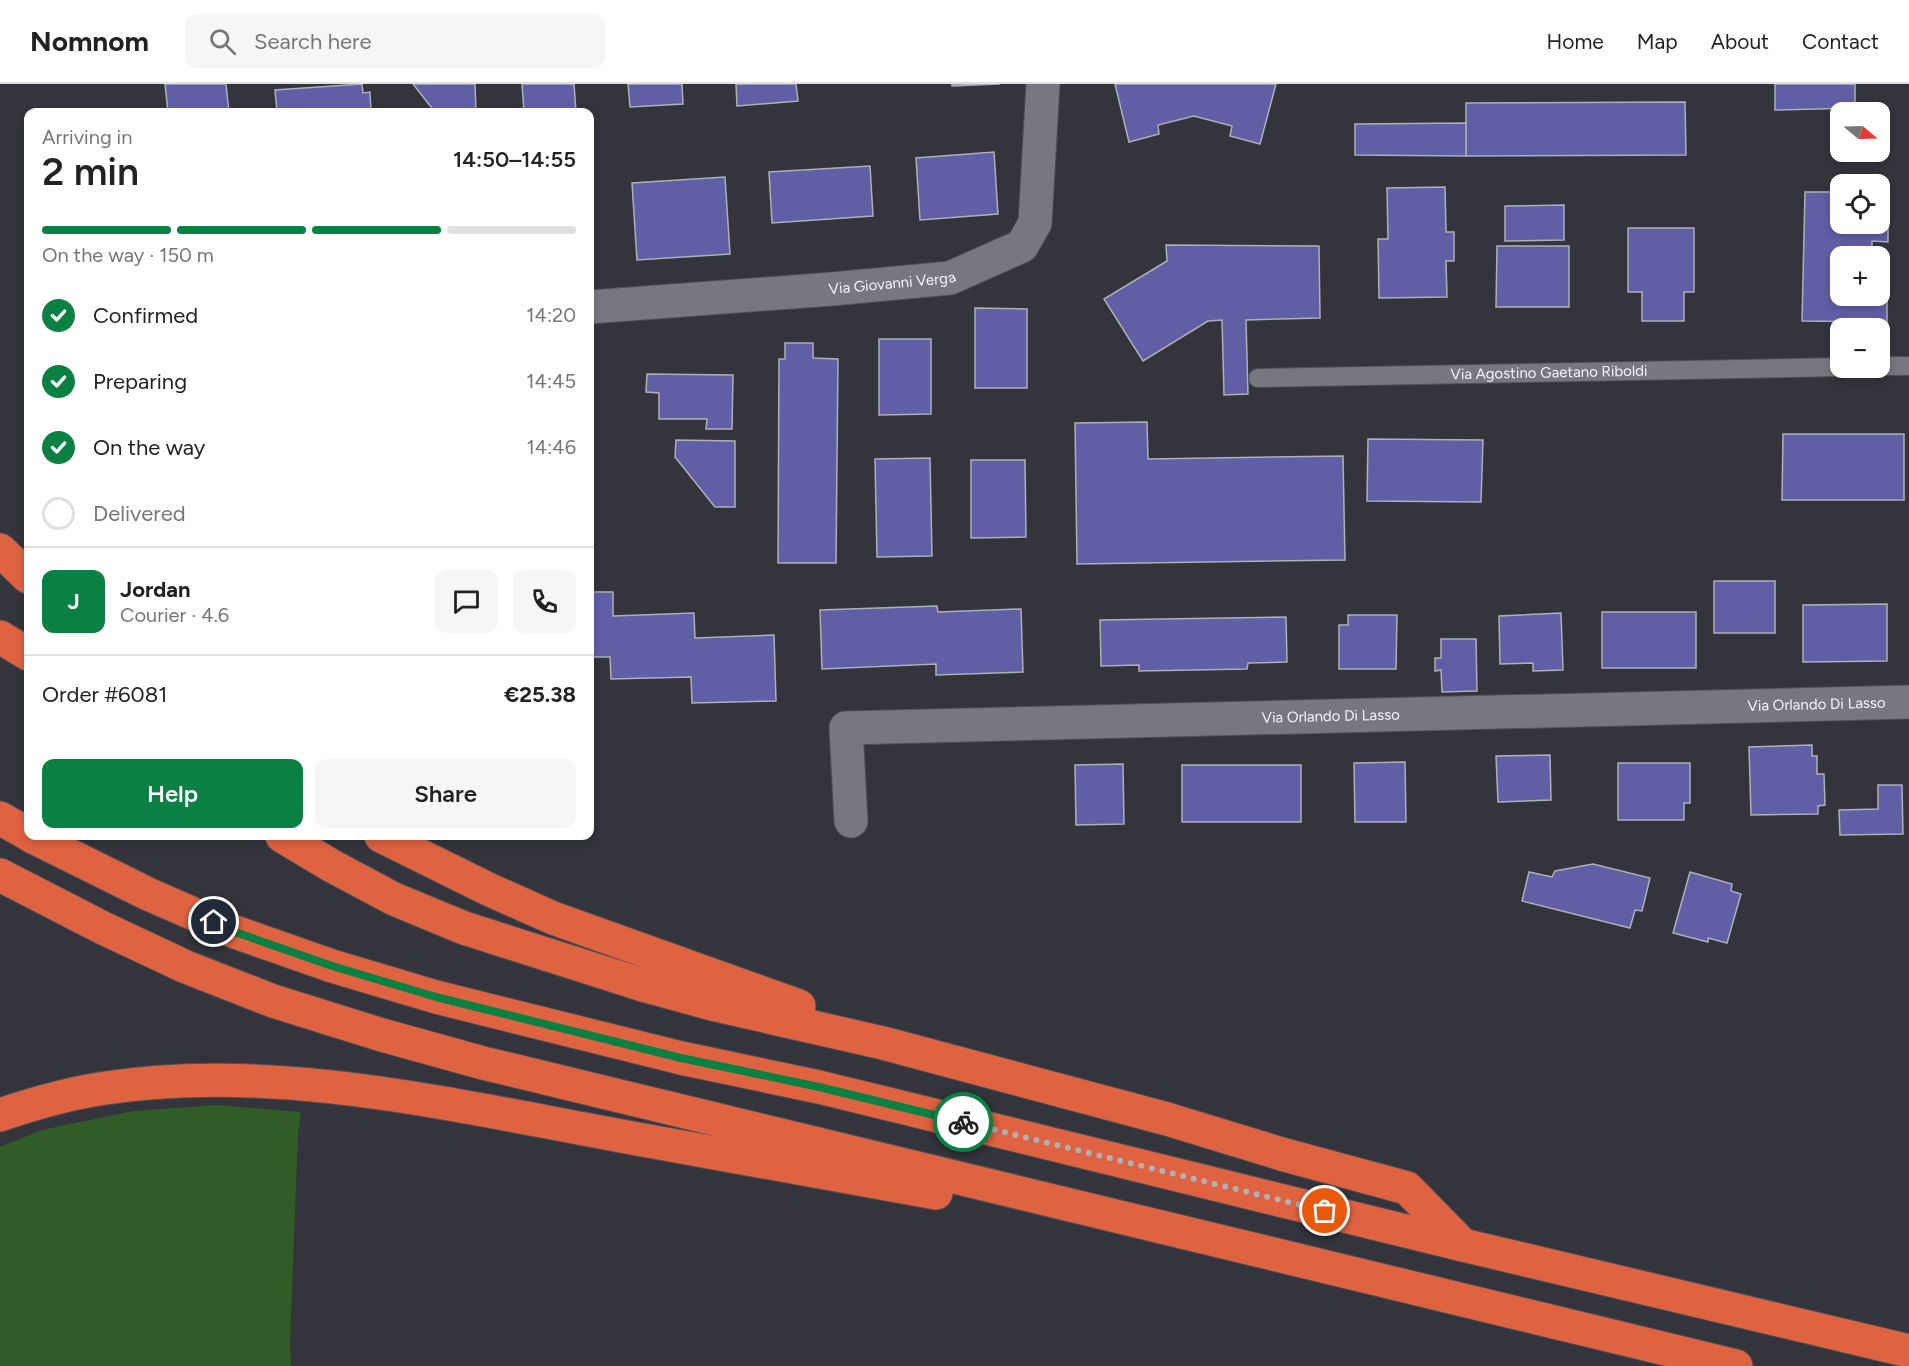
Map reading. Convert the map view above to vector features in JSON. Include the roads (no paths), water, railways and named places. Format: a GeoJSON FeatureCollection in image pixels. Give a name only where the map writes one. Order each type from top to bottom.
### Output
{"type":"FeatureCollection","features":[{"type":"Feature","properties":{"kind":"highway"},"geometry":{"type":"LineString","coordinates":[[0,550],[24,573]]}},
{"type":"Feature","properties":{"kind":"highway"},"geometry":{"type":"LineString","coordinates":[[0,637],[24,652]]}},
{"type":"Feature","properties":{"kind":"highway"},"geometry":{"type":"LineString","coordinates":[[0,818],[24,832]]}},
{"type":"Feature","properties":{"kind":"highway"},"geometry":{"type":"LineString","coordinates":[[40,840],[148,894],[235,932],[332,966],[436,997],[681,1058],[819,1087],[1462,1245],[1906,1350]]}},
{"type":"Feature","properties":{"kind":"highway"},"geometry":{"type":"LineString","coordinates":[[289,840],[394,899],[464,928],[653,987],[716,1005],[883,1043],[1167,1119],[1285,1155],[1407,1188],[1462,1245]]}},
{"type":"Feature","properties":{"kind":"highway"},"geometry":{"type":"LineString","coordinates":[[389,840],[553,918],[792,1003],[883,1043]]}},
{"type":"Feature","properties":{"kind":"highway"},"geometry":{"type":"LineString","coordinates":[[0,875],[186,967],[273,1001],[382,1035],[506,1068],[1736,1366]]}},
{"type":"Feature","properties":{"kind":"highway"},"geometry":{"type":"LineString","coordinates":[[0,1115],[42,1101],[106,1088],[173,1082],[242,1081],[338,1089],[414,1098],[1283,1256]]}},
{"type":"Feature","properties":{"kind":"street","name":"Via Giovanni Verga"},"geometry":{"type":"LineString","coordinates":[[594,307],[950,278],[1022,246],[1035,223],[1043,84]]}},
{"type":"Feature","properties":{"kind":"street","name":"Via Orlando Di Lasso"},"geometry":{"type":"LineString","coordinates":[[851,821],[846,728],[1909,702]]}},
{"type":"Feature","properties":{"kind":"lane"},"geometry":{"type":"LineString","coordinates":[[1890,366],[1909,366]]}},
{"type":"Feature","properties":{"kind":"lane","name":"Via Agostino Gaetano Riboldi"},"geometry":{"type":"LineString","coordinates":[[1258,378],[1830,367]]}}]}
